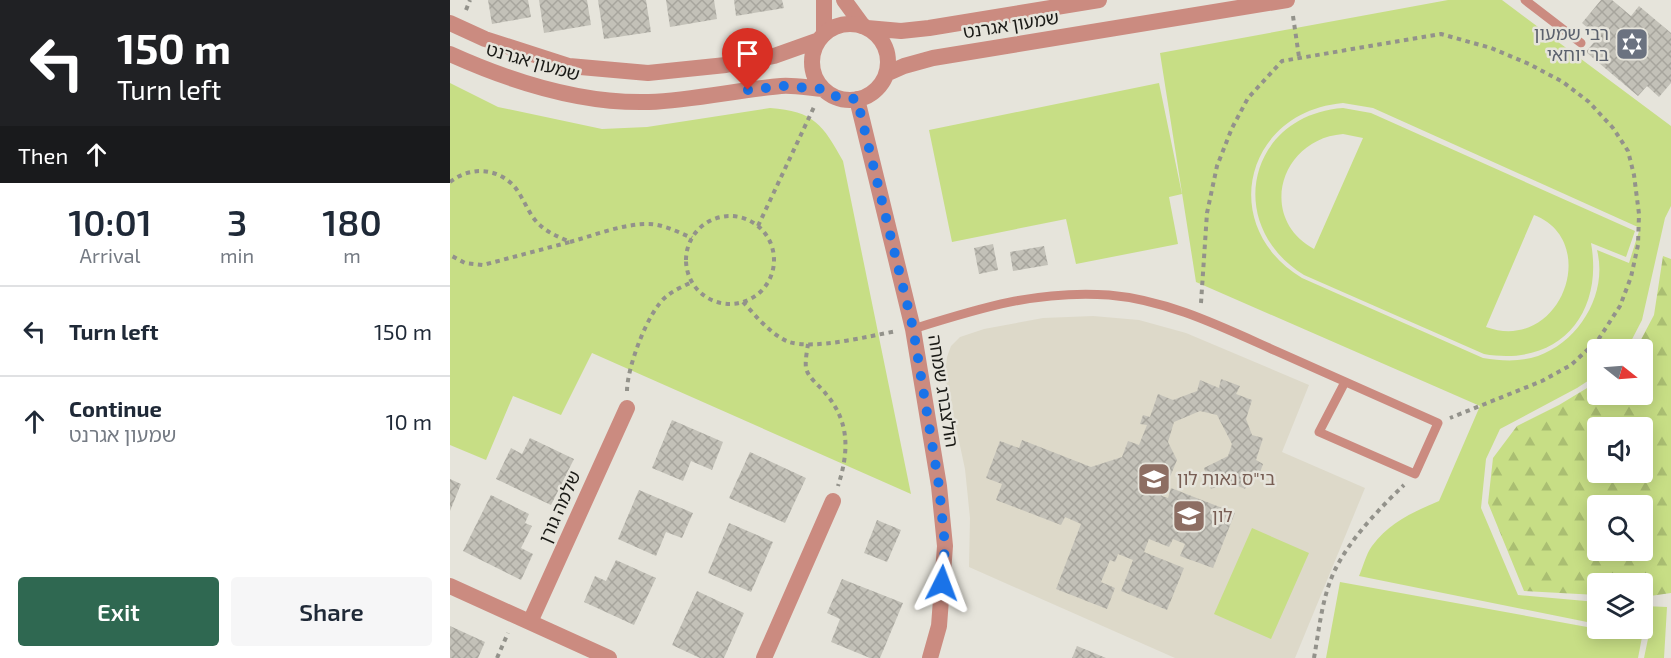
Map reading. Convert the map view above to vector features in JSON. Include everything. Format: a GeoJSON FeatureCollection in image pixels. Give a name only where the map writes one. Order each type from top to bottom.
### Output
{"type":"FeatureCollection","features":[{"type":"Feature","properties":{"kind":"street"},"geometry":{"type":"LineString","coordinates":[[822,37],[824,0]]}},
{"type":"Feature","properties":{"kind":"street"},"geometry":{"type":"LineString","coordinates":[[844,0],[866,27],[878,36],[885,47],[888,60],[886,74],[875,91],[857,99],[839,98],[822,89],[815,77],[812,65],[813,51],[822,37],[841,25],[866,27]]}},
{"type":"Feature","properties":{"kind":"street","name":"שמעון אגרנט"},"geometry":{"type":"LineString","coordinates":[[866,27],[901,31],[929,28],[1099,0]]}},
{"type":"Feature","properties":{"kind":"street","name":"שמעון אגרנט"},"geometry":{"type":"LineString","coordinates":[[886,74],[933,58],[1290,6]]}},
{"type":"Feature","properties":{"kind":"street","name":"שמעון אגרנט"},"geometry":{"type":"LineString","coordinates":[[450,23],[485,39],[568,66],[648,74],[726,65],[774,56],[822,37]]}},
{"type":"Feature","properties":{"kind":"street","name":"שמעון אגרנט"},"geometry":{"type":"LineString","coordinates":[[450,54],[474,65],[563,94],[602,99],[648,102],[784,86],[822,89]]}},
{"type":"Feature","properties":{"kind":"street","name":"הולצברג שמחה"},"geometry":{"type":"LineString","coordinates":[[857,99],[913,328],[939,486],[945,546],[939,626],[930,658]]}},
{"type":"Feature","properties":{"kind":"street","name":"שלמה גורן"},"geometry":{"type":"LineString","coordinates":[[523,619],[627,408]]}},
{"type":"Feature","properties":{"kind":"street"},"geometry":{"type":"LineString","coordinates":[[764,658],[833,501]]}},
{"type":"Feature","properties":{"kind":"street"},"geometry":{"type":"LineString","coordinates":[[450,586],[609,658]]}},
{"type":"Feature","properties":{"kind":"lane"},"geometry":{"type":"LineString","coordinates":[[1525,0],[1581,43]]}},
{"type":"Feature","properties":{"kind":"lane"},"geometry":{"type":"LineString","coordinates":[[913,328],[1023,298],[1063,295],[1109,295],[1178,309],[1200,318],[1438,423],[1415,474],[1319,432],[1345,382]]}},
{"type":"Feature","properties":{"kind":"path"},"geometry":{"type":"LineString","coordinates":[[1290,6],[1299,57]]}},
{"type":"Feature","properties":{"kind":"path"},"geometry":{"type":"LineString","coordinates":[[1200,318],[1207,213],[1217,166],[1232,128],[1248,98],[1281,61],[1441,34],[1491,48],[1563,82],[1589,102],[1613,128],[1628,151],[1634,175],[1639,214],[1638,245],[1631,277],[1620,306],[1598,340],[1571,365],[1542,381],[1438,423]]}},
{"type":"Feature","properties":{"kind":"path"},"geometry":{"type":"LineString","coordinates":[[758,226],[822,89]]}},
{"type":"Feature","properties":{"kind":"path"},"geometry":{"type":"LineString","coordinates":[[450,182],[460,175],[475,171],[501,176],[513,186],[535,220],[548,233],[570,242]]}},
{"type":"Feature","properties":{"kind":"path"},"geometry":{"type":"LineString","coordinates":[[728,216],[743,218],[758,226],[768,237],[773,251],[773,266],[769,281],[757,295],[743,302],[728,304],[713,301],[700,292],[692,282],[687,268],[687,253],[692,238],[700,228],[713,219],[728,216]]}},
{"type":"Feature","properties":{"kind":"path"},"geometry":{"type":"LineString","coordinates":[[450,255],[465,263],[483,264],[625,226],[649,224],[670,228],[692,238]]}},
{"type":"Feature","properties":{"kind":"path"},"geometry":{"type":"LineString","coordinates":[[627,408],[627,380],[649,318],[666,296],[692,282]]}},
{"type":"Feature","properties":{"kind":"path"},"geometry":{"type":"LineString","coordinates":[[743,302],[768,329],[789,342],[808,344],[913,328]]}},
{"type":"Feature","properties":{"kind":"path"},"geometry":{"type":"LineString","coordinates":[[808,344],[806,368],[811,378],[841,414],[846,433],[841,476],[833,501]]}},
{"type":"Feature","properties":{"kind":"path"},"geometry":{"type":"LineString","coordinates":[[1314,658],[1322,611],[1334,572],[1357,536],[1415,474]]}},
{"type":"Feature","properties":{"kind":"path"},"geometry":{"type":"LineString","coordinates":[[497,658],[523,619]]}},
{"type":"Feature","properties":{"kind":"shaded area","name":"בי\"ס נאות לון"},"geometry":{"type":"Polygon","coordinates":[[[1093,316],[1139,320],[1186,333],[1309,385],[1282,452],[1365,488],[1295,658],[1175,658],[969,567],[970,518],[965,469],[945,376],[951,346],[960,337],[984,329],[1043,318],[1093,316]]]}},
{"type":"Feature","properties":{"kind":"green space"},"geometry":{"type":"Polygon","coordinates":[[[1448,0],[1502,0],[1671,126],[1671,206],[1665,218],[1642,320],[1632,339],[1587,339],[1587,382],[1500,429],[1486,459],[1481,508],[1518,595],[1587,601],[1587,622],[1359,576],[1370,549],[1386,530],[1411,514],[1439,501],[1480,406],[1196,282],[1160,53],[1448,0]],[[1343,103],[1309,111],[1283,127],[1264,149],[1254,175],[1252,203],[1259,230],[1275,256],[1302,278],[1483,358],[1497,360],[1538,356],[1553,349],[1566,339],[1578,327],[1594,298],[1598,283],[1597,250],[1629,263],[1640,228],[1373,108],[1343,103]]]}},
{"type":"Feature","properties":{"kind":"green space"},"geometry":{"type":"Polygon","coordinates":[[[450,83],[498,107],[602,129],[647,127],[770,108],[797,112],[816,122],[843,161],[911,494],[592,353],[561,415],[513,396],[486,460],[450,445],[450,83]]]}},
{"type":"Feature","properties":{"kind":"green space"},"geometry":{"type":"Polygon","coordinates":[[[1159,83],[1182,194],[1169,197],[1178,244],[1076,264],[1066,219],[952,242],[929,130],[1159,83]]]}},
{"type":"Feature","properties":{"kind":"green space"},"geometry":{"type":"Polygon","coordinates":[[[1343,108],[1371,113],[1635,231],[1626,257],[1591,243],[1593,269],[1590,293],[1582,313],[1570,330],[1554,344],[1534,352],[1510,356],[1484,354],[1304,275],[1279,254],[1263,229],[1256,202],[1258,175],[1268,151],[1285,130],[1311,115],[1343,108]],[[1343,134],[1321,139],[1304,150],[1291,164],[1284,182],[1282,200],[1286,219],[1296,235],[1314,249],[1363,138],[1343,134]],[[1534,215],[1486,327],[1512,331],[1535,325],[1552,310],[1564,291],[1568,269],[1566,247],[1555,228],[1534,215]]]}},
{"type":"Feature","properties":{"kind":"green space"},"geometry":{"type":"Polygon","coordinates":[[[1663,256],[1671,259],[1671,593],[1653,596],[1653,573],[1587,573],[1587,594],[1524,591],[1488,503],[1493,458],[1517,426],[1587,388],[1587,405],[1653,405],[1653,339],[1641,339],[1654,315],[1663,256]]]}},
{"type":"Feature","properties":{"kind":"green space"},"geometry":{"type":"Polygon","coordinates":[[[1252,528],[1309,553],[1271,639],[1214,614],[1252,528]]]}},
{"type":"Feature","properties":{"kind":"green space"},"geometry":{"type":"Polygon","coordinates":[[[1340,582],[1587,627],[1587,639],[1642,639],[1638,658],[1326,658],[1340,582]]]}},
{"type":"Feature","properties":{"kind":"green space"},"geometry":{"type":"Polygon","coordinates":[[[1653,606],[1667,607],[1664,658],[1644,658],[1648,639],[1653,639],[1653,606]]]}},
{"type":"Feature","properties":{"kind":"building"},"geometry":{"type":"Polygon","coordinates":[[[488,0],[528,0],[531,17],[492,24],[488,0]]]}},
{"type":"Feature","properties":{"kind":"building"},"geometry":{"type":"Polygon","coordinates":[[[539,0],[587,0],[591,25],[544,33],[539,0]]]}},
{"type":"Feature","properties":{"kind":"building"},"geometry":{"type":"Polygon","coordinates":[[[598,0],[646,0],[651,32],[604,39],[598,0]]]}},
{"type":"Feature","properties":{"kind":"building"},"geometry":{"type":"Polygon","coordinates":[[[666,0],[714,0],[717,19],[670,27],[666,0]]]}},
{"type":"Feature","properties":{"kind":"building"},"geometry":{"type":"Polygon","coordinates":[[[734,0],[782,0],[784,8],[736,16],[734,0]]]}},
{"type":"Feature","properties":{"kind":"building","name":"רבי שמעון בר יוחאי"},"geometry":{"type":"Polygon","coordinates":[[[1601,0],[1612,0],[1631,16],[1639,6],[1671,33],[1671,83],[1659,97],[1647,86],[1638,96],[1586,52],[1598,37],[1582,23],[1601,0]]]}},
{"type":"Feature","properties":{"kind":"building"},"geometry":{"type":"Polygon","coordinates":[[[993,244],[998,270],[979,274],[974,248],[993,244]]]}},
{"type":"Feature","properties":{"kind":"building"},"geometry":{"type":"Polygon","coordinates":[[[1044,246],[1048,265],[1013,271],[1010,252],[1044,246]]]}},
{"type":"Feature","properties":{"kind":"building"},"geometry":{"type":"Polygon","coordinates":[[[1221,379],[1240,386],[1236,394],[1252,400],[1246,419],[1252,435],[1263,438],[1256,460],[1263,464],[1258,478],[1250,475],[1245,489],[1229,482],[1211,489],[1204,468],[1228,456],[1232,444],[1217,415],[1200,411],[1174,422],[1168,442],[1177,460],[1162,496],[1168,498],[1171,488],[1235,513],[1213,568],[1180,556],[1185,544],[1173,539],[1169,547],[1149,539],[1144,552],[1184,568],[1167,610],[1121,591],[1133,560],[1118,554],[1115,562],[1110,560],[1101,582],[1115,588],[1107,609],[1056,589],[1081,524],[1065,517],[1061,525],[996,500],[1002,484],[986,478],[1000,441],[1019,448],[1022,440],[1091,467],[1122,457],[1128,441],[1139,445],[1147,425],[1140,424],[1143,415],[1150,417],[1158,394],[1173,400],[1197,391],[1200,380],[1219,388],[1221,379]]]}},
{"type":"Feature","properties":{"kind":"building"},"geometry":{"type":"Polygon","coordinates":[[[672,420],[723,442],[712,470],[691,461],[683,481],[652,468],[672,420]]]}},
{"type":"Feature","properties":{"kind":"building"},"geometry":{"type":"Polygon","coordinates":[[[530,438],[574,459],[551,505],[496,479],[511,448],[522,454],[530,438]]]}},
{"type":"Feature","properties":{"kind":"building"},"geometry":{"type":"Polygon","coordinates":[[[750,452],[806,478],[785,523],[729,498],[750,452]]]}},
{"type":"Feature","properties":{"kind":"building"},"geometry":{"type":"Polygon","coordinates":[[[450,479],[461,484],[450,511],[450,479]]]}},
{"type":"Feature","properties":{"kind":"building"},"geometry":{"type":"Polygon","coordinates":[[[639,490],[693,513],[682,538],[666,532],[656,556],[618,539],[639,490]]]}},
{"type":"Feature","properties":{"kind":"building"},"geometry":{"type":"Polygon","coordinates":[[[491,495],[529,514],[525,523],[532,526],[521,548],[533,554],[521,580],[463,551],[491,495]]]}},
{"type":"Feature","properties":{"kind":"building"},"geometry":{"type":"Polygon","coordinates":[[[877,520],[901,530],[887,562],[864,553],[877,520]]]}},
{"type":"Feature","properties":{"kind":"building"},"geometry":{"type":"Polygon","coordinates":[[[729,523],[773,542],[751,592],[708,573],[729,523]]]}},
{"type":"Feature","properties":{"kind":"building"},"geometry":{"type":"Polygon","coordinates":[[[616,560],[656,578],[634,625],[584,602],[595,576],[606,581],[616,560]]]}},
{"type":"Feature","properties":{"kind":"building"},"geometry":{"type":"Polygon","coordinates":[[[842,579],[903,603],[880,658],[870,658],[831,642],[840,619],[827,613],[842,579]]]}},
{"type":"Feature","properties":{"kind":"building"},"geometry":{"type":"Polygon","coordinates":[[[697,591],[744,613],[724,658],[700,658],[672,645],[697,591]]]}},
{"type":"Feature","properties":{"kind":"building"},"geometry":{"type":"Polygon","coordinates":[[[450,626],[485,642],[478,658],[450,658],[450,626]]]}},
{"type":"Feature","properties":{"kind":"building"},"geometry":{"type":"Polygon","coordinates":[[[1077,646],[1106,658],[1072,658],[1077,646]]]}},
{"type":"Feature","properties":{"kind":"place","name":"רבי שמעון בר יוחאי"},"geometry":{"type":"Point","coordinates":[1632,44]}},
{"type":"Feature","properties":{"kind":"place","name":"בי\"ס נאות לון"},"geometry":{"type":"Point","coordinates":[1154,479]}},
{"type":"Feature","properties":{"kind":"place","name":"לון"},"geometry":{"type":"Point","coordinates":[1189,516]}},
{"type":"Feature","properties":{"kind":"route"},"geometry":{"type":"LineString","coordinates":[[748,90],[784,86],[822,89],[839,98],[857,99],[913,328],[939,486],[945,546],[942,583]]}}]}
